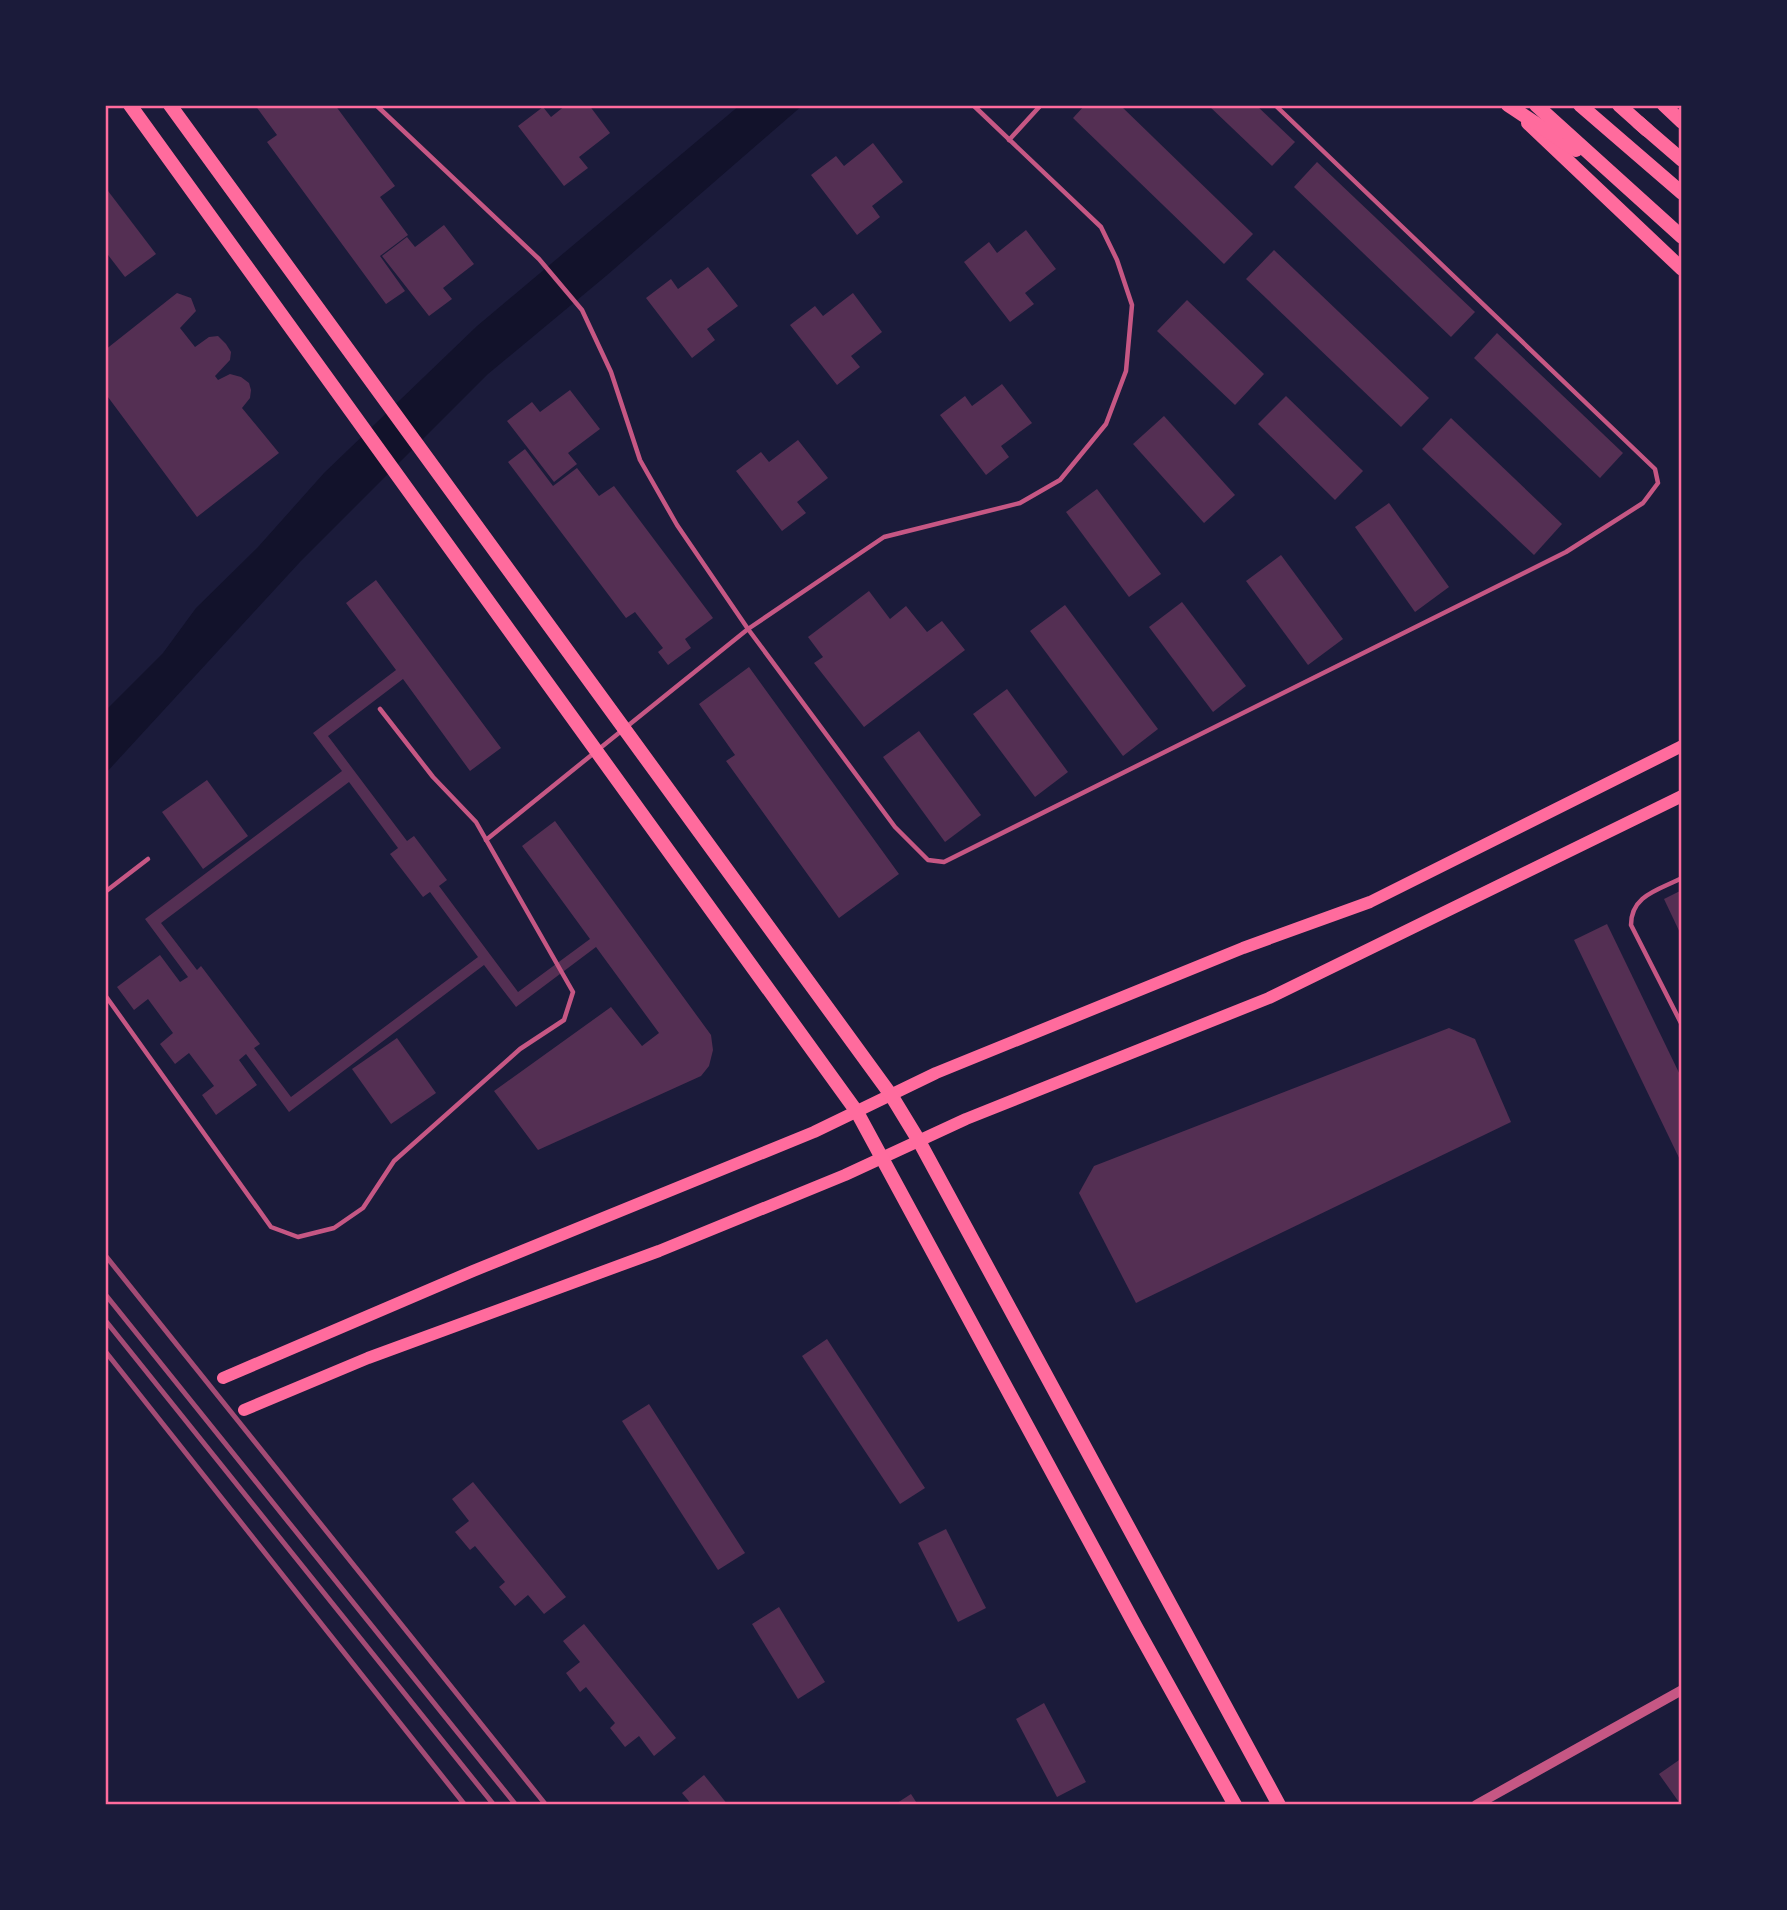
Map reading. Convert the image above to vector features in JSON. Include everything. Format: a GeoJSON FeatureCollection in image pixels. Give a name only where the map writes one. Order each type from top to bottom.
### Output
{"type":"FeatureCollection","features":[{"type":"Feature","properties":{"kind":"main road"},"geometry":{"type":"LineString","coordinates":[[130,105],[857,1112],[1235,1805]]}},
{"type":"Feature","properties":{"kind":"main road"},"geometry":{"type":"LineString","coordinates":[[170,105],[891,1096],[919,1141],[1279,1805]]}},
{"type":"Feature","properties":{"kind":"main road"},"geometry":{"type":"LineString","coordinates":[[1507,105],[1618,178]]}},
{"type":"Feature","properties":{"kind":"main road"},"geometry":{"type":"LineString","coordinates":[[1507,105],[1682,269]]}},
{"type":"Feature","properties":{"kind":"main road"},"geometry":{"type":"LineString","coordinates":[[1536,105],[1682,237]]}},
{"type":"Feature","properties":{"kind":"main road"},"geometry":{"type":"LineString","coordinates":[[1580,105],[1682,193]]}},
{"type":"Feature","properties":{"kind":"main road"},"geometry":{"type":"LineString","coordinates":[[1619,105],[1682,160]]}},
{"type":"Feature","properties":{"kind":"main road"},"geometry":{"type":"LineString","coordinates":[[1664,105],[1682,122]]}},
{"type":"Feature","properties":{"kind":"main road"},"geometry":{"type":"LineString","coordinates":[[223,1378],[857,1112],[936,1073],[1243,948],[1370,902],[1682,746]]}},
{"type":"Feature","properties":{"kind":"main road"},"geometry":{"type":"LineString","coordinates":[[244,1410],[368,1358],[659,1251],[882,1158],[966,1119],[1269,998],[1682,796]]}},
{"type":"Feature","properties":{"kind":"street"},"geometry":{"type":"LineString","coordinates":[[1476,1805],[1682,1690]]}},
{"type":"Feature","properties":{"kind":"lane"},"geometry":{"type":"LineString","coordinates":[[376,105],[539,258],[582,310],[611,372],[640,460],[677,525],[748,629],[895,827],[928,860],[944,862],[1566,552],[1643,503],[1658,482],[1655,469],[1275,105]]}},
{"type":"Feature","properties":{"kind":"lane"},"geometry":{"type":"LineString","coordinates":[[486,840],[748,629],[884,537],[1020,503],[1060,480],[1106,424],[1126,371],[1132,305],[1117,260],[1101,227],[973,105]]}},
{"type":"Feature","properties":{"kind":"lane"},"geometry":{"type":"LineString","coordinates":[[1009,140],[1041,105]]}},
{"type":"Feature","properties":{"kind":"lane"},"geometry":{"type":"LineString","coordinates":[[105,995],[271,1227],[298,1237],[334,1228],[363,1208],[394,1161],[520,1049],[564,1020],[573,992],[476,822],[433,777],[380,709]]}},
{"type":"Feature","properties":{"kind":"lane"},"geometry":{"type":"LineString","coordinates":[[105,891],[148,859]]}},
{"type":"Feature","properties":{"kind":"lane"},"geometry":{"type":"LineString","coordinates":[[1682,878],[1640,899],[1631,913],[1631,925],[1682,1025]]}},
{"type":"Feature","properties":{"kind":"shaded area"},"geometry":{"type":"Polygon","coordinates":[[[740,105],[803,105],[606,276],[488,374],[300,562],[105,774],[105,711],[163,653],[196,608],[258,547],[324,473],[477,326],[740,105]]]}},
{"type":"Feature","properties":{"kind":"building"},"geometry":{"type":"Polygon","coordinates":[[[255,105],[335,105],[395,186],[380,197],[408,235],[380,256],[405,291],[386,304],[267,142],[277,135],[255,105]]]}},
{"type":"Feature","properties":{"kind":"building"},"geometry":{"type":"Polygon","coordinates":[[[566,105],[589,105],[610,133],[579,157],[588,168],[564,186],[518,126],[543,107],[551,117],[566,105]]]}},
{"type":"Feature","properties":{"kind":"building"},"geometry":{"type":"Polygon","coordinates":[[[1085,105],[1120,105],[1253,234],[1224,264],[1073,118],[1085,105]]]}},
{"type":"Feature","properties":{"kind":"building"},"geometry":{"type":"Polygon","coordinates":[[[1208,105],[1256,105],[1295,142],[1272,166],[1208,105]]]}},
{"type":"Feature","properties":{"kind":"building"},"geometry":{"type":"Polygon","coordinates":[[[873,143],[903,182],[872,206],[880,217],[857,235],[811,175],[836,156],[844,166],[873,143]]]}},
{"type":"Feature","properties":{"kind":"building"},"geometry":{"type":"Polygon","coordinates":[[[1317,162],[1475,312],[1451,337],[1294,187],[1317,162]]]}},
{"type":"Feature","properties":{"kind":"building"},"geometry":{"type":"Polygon","coordinates":[[[105,187],[156,254],[125,277],[105,251],[105,187]]]}},
{"type":"Feature","properties":{"kind":"building"},"geometry":{"type":"Polygon","coordinates":[[[444,225],[474,264],[443,288],[452,299],[429,316],[382,256],[407,237],[415,247],[444,225]]]}},
{"type":"Feature","properties":{"kind":"building"},"geometry":{"type":"Polygon","coordinates":[[[1026,230],[1056,269],[1025,293],[1034,304],[1010,322],[964,262],[989,242],[997,253],[1026,230]]]}},
{"type":"Feature","properties":{"kind":"building"},"geometry":{"type":"Polygon","coordinates":[[[1274,250],[1429,398],[1401,427],[1246,279],[1274,250]]]}},
{"type":"Feature","properties":{"kind":"building"},"geometry":{"type":"Polygon","coordinates":[[[708,267],[738,306],[707,329],[715,340],[692,358],[646,298],[671,279],[678,289],[708,267]]]}},
{"type":"Feature","properties":{"kind":"building"},"geometry":{"type":"Polygon","coordinates":[[[177,293],[191,298],[196,311],[180,328],[195,347],[209,337],[218,336],[226,344],[231,352],[230,360],[215,376],[218,380],[230,374],[249,383],[250,398],[242,408],[279,453],[197,517],[105,393],[105,350],[177,293]]]}},
{"type":"Feature","properties":{"kind":"building"},"geometry":{"type":"Polygon","coordinates":[[[853,293],[882,332],[851,356],[860,367],[837,385],[790,325],[815,306],[823,316],[853,293]]]}},
{"type":"Feature","properties":{"kind":"building"},"geometry":{"type":"Polygon","coordinates":[[[1187,300],[1264,374],[1235,405],[1157,331],[1187,300]]]}},
{"type":"Feature","properties":{"kind":"building"},"geometry":{"type":"Polygon","coordinates":[[[1497,333],[1623,453],[1600,478],[1474,358],[1497,333]]]}},
{"type":"Feature","properties":{"kind":"building"},"geometry":{"type":"Polygon","coordinates":[[[1002,384],[1032,423],[1001,446],[1009,457],[986,475],[940,415],[965,396],[972,406],[1002,384]]]}},
{"type":"Feature","properties":{"kind":"building"},"geometry":{"type":"Polygon","coordinates":[[[570,390],[600,429],[568,453],[577,464],[554,482],[507,421],[532,402],[540,412],[570,390]]]}},
{"type":"Feature","properties":{"kind":"building"},"geometry":{"type":"Polygon","coordinates":[[[1286,396],[1363,471],[1335,500],[1258,424],[1286,396]]]}},
{"type":"Feature","properties":{"kind":"building"},"geometry":{"type":"Polygon","coordinates":[[[1164,416],[1235,495],[1204,523],[1133,444],[1164,416]]]}},
{"type":"Feature","properties":{"kind":"building"},"geometry":{"type":"Polygon","coordinates":[[[1451,418],[1562,524],[1534,555],[1422,449],[1451,418]]]}},
{"type":"Feature","properties":{"kind":"building"},"geometry":{"type":"Polygon","coordinates":[[[798,440],[828,478],[797,502],[806,513],[782,531],[736,471],[761,452],[769,462],[798,440]]]}},
{"type":"Feature","properties":{"kind":"building"},"geometry":{"type":"Polygon","coordinates":[[[525,449],[553,486],[577,468],[599,496],[614,486],[713,618],[685,639],[691,648],[668,665],[658,652],[663,648],[635,612],[626,618],[508,462],[525,449]]]}},
{"type":"Feature","properties":{"kind":"building"},"geometry":{"type":"Polygon","coordinates":[[[1097,489],[1161,574],[1129,597],[1066,512],[1097,489]]]}},
{"type":"Feature","properties":{"kind":"building"},"geometry":{"type":"Polygon","coordinates":[[[1389,503],[1449,587],[1415,612],[1355,527],[1389,503]]]}},
{"type":"Feature","properties":{"kind":"building"},"geometry":{"type":"Polygon","coordinates":[[[1281,555],[1343,639],[1308,665],[1246,581],[1281,555]]]}},
{"type":"Feature","properties":{"kind":"building"},"geometry":{"type":"Polygon","coordinates":[[[376,580],[501,748],[470,771],[403,679],[328,736],[407,841],[414,836],[447,880],[439,886],[518,992],[590,939],[522,846],[555,821],[711,1035],[713,1050],[709,1066],[701,1076],[538,1150],[494,1091],[611,1007],[642,1046],[659,1033],[596,947],[516,1007],[484,965],[289,1112],[246,1054],[239,1060],[257,1085],[216,1115],[202,1095],[214,1086],[189,1053],[175,1064],[160,1044],[173,1033],[148,999],[134,1010],[117,987],[160,955],[180,982],[188,977],[145,919],[342,771],[313,733],[396,670],[346,603],[376,580]],[[349,782],[161,923],[197,970],[201,966],[260,1044],[254,1048],[291,1097],[478,957],[430,892],[423,897],[390,854],[398,848],[349,782]]]}},
{"type":"Feature","properties":{"kind":"building"},"geometry":{"type":"Polygon","coordinates":[[[869,591],[890,619],[906,606],[927,632],[942,621],[965,650],[864,727],[814,663],[823,657],[808,637],[869,591]]]}},
{"type":"Feature","properties":{"kind":"building"},"geometry":{"type":"Polygon","coordinates":[[[1182,602],[1246,686],[1213,712],[1149,627],[1182,602]]]}},
{"type":"Feature","properties":{"kind":"building"},"geometry":{"type":"Polygon","coordinates":[[[1065,605],[1158,729],[1123,756],[1030,631],[1065,605]]]}},
{"type":"Feature","properties":{"kind":"building"},"geometry":{"type":"Polygon","coordinates":[[[749,667],[899,874],[839,918],[726,761],[735,755],[699,704],[749,667]]]}},
{"type":"Feature","properties":{"kind":"building"},"geometry":{"type":"Polygon","coordinates":[[[1007,689],[1068,772],[1035,797],[973,714],[1007,689]]]}},
{"type":"Feature","properties":{"kind":"building"},"geometry":{"type":"Polygon","coordinates":[[[919,731],[981,815],[945,842],[883,757],[919,731]]]}},
{"type":"Feature","properties":{"kind":"building"},"geometry":{"type":"Polygon","coordinates":[[[207,780],[248,836],[203,869],[162,812],[207,780]]]}},
{"type":"Feature","properties":{"kind":"building"},"geometry":{"type":"Polygon","coordinates":[[[1682,890],[1682,937],[1664,899],[1682,890]]]}},
{"type":"Feature","properties":{"kind":"building"},"geometry":{"type":"Polygon","coordinates":[[[1607,924],[1682,1079],[1682,1164],[1574,940],[1607,924]]]}},
{"type":"Feature","properties":{"kind":"building"},"geometry":{"type":"Polygon","coordinates":[[[1449,1028],[1475,1039],[1511,1122],[1136,1303],[1079,1193],[1094,1166],[1449,1028]]]}},
{"type":"Feature","properties":{"kind":"building"},"geometry":{"type":"Polygon","coordinates":[[[397,1038],[436,1093],[391,1124],[352,1069],[397,1038]]]}},
{"type":"Feature","properties":{"kind":"building"},"geometry":{"type":"Polygon","coordinates":[[[827,1339],[925,1488],[900,1504],[802,1356],[827,1339]]]}},
{"type":"Feature","properties":{"kind":"building"},"geometry":{"type":"Polygon","coordinates":[[[649,1404],[745,1553],[718,1570],[622,1421],[649,1404]]]}},
{"type":"Feature","properties":{"kind":"building"},"geometry":{"type":"Polygon","coordinates":[[[473,1482],[566,1597],[544,1614],[528,1595],[515,1606],[499,1587],[505,1582],[475,1546],[470,1550],[455,1532],[469,1521],[452,1499],[473,1482]]]}},
{"type":"Feature","properties":{"kind":"building"},"geometry":{"type":"Polygon","coordinates":[[[946,1529],[986,1608],[958,1622],[918,1543],[946,1529]]]}},
{"type":"Feature","properties":{"kind":"building"},"geometry":{"type":"Polygon","coordinates":[[[779,1607],[825,1682],[798,1699],[752,1624],[779,1607]]]}},
{"type":"Feature","properties":{"kind":"building"},"geometry":{"type":"Polygon","coordinates":[[[584,1624],[676,1738],[654,1756],[639,1736],[625,1747],[610,1728],[615,1723],[586,1687],[580,1692],[566,1673],[580,1662],[563,1641],[584,1624]]]}},
{"type":"Feature","properties":{"kind":"building"},"geometry":{"type":"Polygon","coordinates":[[[1044,1703],[1086,1782],[1057,1797],[1016,1719],[1044,1703]]]}},
{"type":"Feature","properties":{"kind":"building"},"geometry":{"type":"Polygon","coordinates":[[[1682,1758],[1682,1805],[1681,1805],[1659,1774],[1682,1758]]]}},
{"type":"Feature","properties":{"kind":"building"},"geometry":{"type":"Polygon","coordinates":[[[704,1775],[728,1805],[692,1805],[682,1793],[704,1775]]]}},
{"type":"Feature","properties":{"kind":"building"},"geometry":{"type":"Polygon","coordinates":[[[911,1794],[918,1805],[894,1805],[911,1794]]]}},
{"type":"Feature","properties":{"kind":"railway"},"geometry":{"type":"LineString","coordinates":[[105,1255],[546,1805]]}},
{"type":"Feature","properties":{"kind":"railway"},"geometry":{"type":"LineString","coordinates":[[105,1294],[516,1805]]}},
{"type":"Feature","properties":{"kind":"railway"},"geometry":{"type":"LineString","coordinates":[[105,1320],[494,1805]]}},
{"type":"Feature","properties":{"kind":"railway"},"geometry":{"type":"LineString","coordinates":[[105,1351],[465,1805]]}}]}
